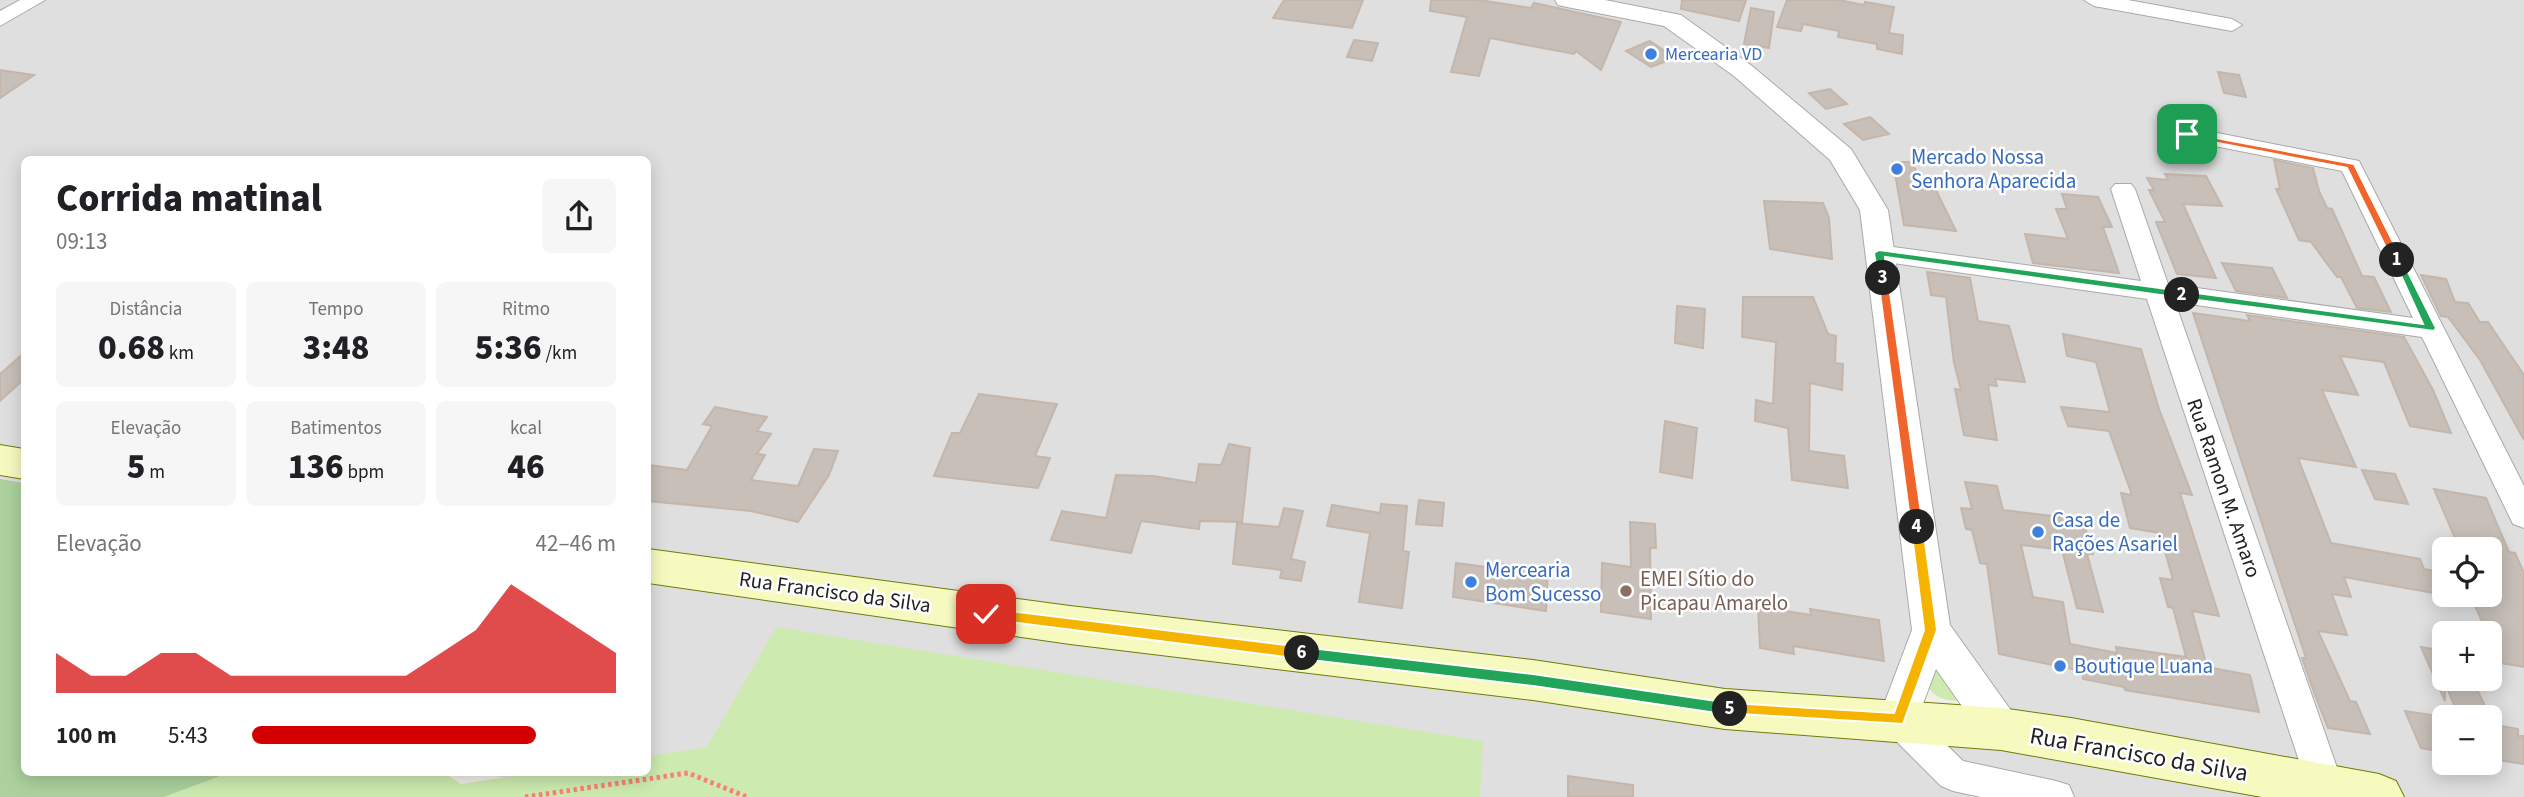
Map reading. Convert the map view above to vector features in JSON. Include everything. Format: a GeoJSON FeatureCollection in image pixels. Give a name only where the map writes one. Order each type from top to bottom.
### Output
{"type":"FeatureCollection","features":[{"type":"Feature","properties":{"kind":"main road"},"geometry":{"type":"LineString","coordinates":[[0,460],[21,464]]}},
{"type":"Feature","properties":{"kind":"main road","name":"Rua Francisco da Silva"},"geometry":{"type":"LineString","coordinates":[[651,566],[1070,625],[1533,680],[1725,709],[2001,729],[2071,739],[2269,787],[2326,788],[2379,797]]}},
{"type":"Feature","properties":{"kind":"street"},"geometry":{"type":"LineString","coordinates":[[0,20],[35,0]]}},
{"type":"Feature","properties":{"kind":"street"},"geometry":{"type":"LineString","coordinates":[[1567,0],[1677,10],[1841,155],[1874,210],[1931,630],[2001,729]]}},
{"type":"Feature","properties":{"kind":"street"},"geometry":{"type":"LineString","coordinates":[[2094,0],[2232,25]]}},
{"type":"Feature","properties":{"kind":"street"},"geometry":{"type":"LineString","coordinates":[[2187,134],[2350,166],[2524,516]]}},
{"type":"Feature","properties":{"kind":"street","name":"Rua Ramon M. Amaro"},"geometry":{"type":"LineString","coordinates":[[2123,189],[2326,788]]}},
{"type":"Feature","properties":{"kind":"street"},"geometry":{"type":"LineString","coordinates":[[1879,253],[2430,328]]}},
{"type":"Feature","properties":{"kind":"street"},"geometry":{"type":"LineString","coordinates":[[1931,630],[1898,720],[1953,775],[2056,797]]}},
{"type":"Feature","properties":{"kind":"path"},"geometry":{"type":"LineString","coordinates":[[525,797],[688,773],[747,797]]}},
{"type":"Feature","properties":{"kind":"shaded area"},"geometry":{"type":"Polygon","coordinates":[[[0,0],[2524,0],[2524,797],[601,797],[494,776],[651,776],[651,156],[21,156],[21,682],[0,678],[0,0]],[[1931,631],[1899,719],[2000,729],[1931,631]]]}},
{"type":"Feature","properties":{"kind":"green space"},"geometry":{"type":"Polygon","coordinates":[[[0,479],[21,482],[21,776],[220,776],[164,797],[0,797],[0,479]]]}},
{"type":"Feature","properties":{"kind":"green space"},"geometry":{"type":"Polygon","coordinates":[[[776,627],[1483,741],[1480,797],[164,797],[220,776],[449,776],[461,784],[514,776],[651,776],[651,756],[707,747],[776,627]]]}},
{"type":"Feature","properties":{"kind":"green space"},"geometry":{"type":"Polygon","coordinates":[[[1940,668],[1964,695],[1955,701],[1936,695],[1924,679],[1928,671],[1940,668]]]}},
{"type":"Feature","properties":{"kind":"building"},"geometry":{"type":"Polygon","coordinates":[[[1284,0],[1363,0],[1352,28],[1273,18],[1284,0]]]}},
{"type":"Feature","properties":{"kind":"building"},"geometry":{"type":"Polygon","coordinates":[[[1431,0],[1479,0],[1531,8],[1534,3],[1621,22],[1601,70],[1576,51],[1574,54],[1490,38],[1479,76],[1451,72],[1467,17],[1430,11],[1431,0]]]}},
{"type":"Feature","properties":{"kind":"building"},"geometry":{"type":"Polygon","coordinates":[[[1682,0],[1746,0],[1739,21],[1681,9],[1682,0]]]}},
{"type":"Feature","properties":{"kind":"building"},"geometry":{"type":"Polygon","coordinates":[[[1787,0],[1839,0],[1894,7],[1889,33],[1903,35],[1902,54],[1877,49],[1877,44],[1838,37],[1839,31],[1803,24],[1801,31],[1777,27],[1787,0]]]}},
{"type":"Feature","properties":{"kind":"building"},"geometry":{"type":"Polygon","coordinates":[[[1751,8],[1774,12],[1769,48],[1744,44],[1751,8]]]}},
{"type":"Feature","properties":{"kind":"building"},"geometry":{"type":"Polygon","coordinates":[[[1354,40],[1378,43],[1372,61],[1347,57],[1354,40]]]}},
{"type":"Feature","properties":{"kind":"building","name":"Mercearia VD"},"geometry":{"type":"Polygon","coordinates":[[[1650,41],[1675,58],[1651,67],[1626,51],[1650,41]]]}},
{"type":"Feature","properties":{"kind":"building"},"geometry":{"type":"Polygon","coordinates":[[[0,70],[34,75],[0,98],[0,70]]]}},
{"type":"Feature","properties":{"kind":"building"},"geometry":{"type":"Polygon","coordinates":[[[2218,72],[2239,75],[2246,97],[2224,93],[2218,72]]]}},
{"type":"Feature","properties":{"kind":"building"},"geometry":{"type":"Polygon","coordinates":[[[1830,89],[1847,104],[1826,109],[1809,93],[1830,89]]]}},
{"type":"Feature","properties":{"kind":"building"},"geometry":{"type":"Polygon","coordinates":[[[1870,117],[1889,134],[1863,140],[1844,124],[1870,117]]]}},
{"type":"Feature","properties":{"kind":"building"},"geometry":{"type":"Polygon","coordinates":[[[2274,160],[2313,168],[2319,191],[2327,208],[2332,209],[2362,276],[2374,277],[2391,312],[2357,308],[2341,277],[2337,277],[2311,242],[2299,240],[2276,189],[2280,189],[2274,160]]]}},
{"type":"Feature","properties":{"kind":"building"},"geometry":{"type":"Polygon","coordinates":[[[1893,162],[1912,162],[1922,183],[1933,184],[1956,231],[1904,225],[1893,162]]]}},
{"type":"Feature","properties":{"kind":"building"},"geometry":{"type":"Polygon","coordinates":[[[2165,174],[2206,176],[2222,206],[2183,204],[2216,278],[2177,274],[2156,222],[2165,222],[2149,190],[2154,190],[2147,178],[2168,180],[2165,174]]]}},
{"type":"Feature","properties":{"kind":"building"},"geometry":{"type":"Polygon","coordinates":[[[2062,194],[2098,197],[2112,227],[2103,227],[2119,273],[2033,263],[2025,234],[2068,239],[2056,209],[2067,209],[2062,194]]]}},
{"type":"Feature","properties":{"kind":"building"},"geometry":{"type":"Polygon","coordinates":[[[1764,201],[1823,203],[1829,218],[1832,259],[1770,249],[1764,201]]]}},
{"type":"Feature","properties":{"kind":"building"},"geometry":{"type":"Polygon","coordinates":[[[2222,263],[2272,268],[2287,298],[2236,291],[2222,263]]]}},
{"type":"Feature","properties":{"kind":"building"},"geometry":{"type":"Polygon","coordinates":[[[1927,272],[1970,278],[1978,321],[2009,326],[2025,382],[1995,379],[1997,386],[1988,385],[1997,440],[1964,435],[1955,389],[1961,390],[1954,363],[1946,297],[1931,295],[1927,272]]]}},
{"type":"Feature","properties":{"kind":"building"},"geometry":{"type":"Polygon","coordinates":[[[2421,275],[2446,279],[2455,302],[2468,303],[2480,322],[2488,322],[2524,375],[2524,440],[2480,360],[2448,317],[2441,316],[2421,275]]]}},
{"type":"Feature","properties":{"kind":"building"},"geometry":{"type":"Polygon","coordinates":[[[1743,297],[1813,297],[1828,334],[1836,336],[1835,363],[1843,364],[1842,390],[1810,383],[1809,451],[1844,456],[1848,488],[1792,480],[1788,428],[1755,421],[1756,400],[1773,404],[1776,342],[1742,337],[1743,297]]]}},
{"type":"Feature","properties":{"kind":"building"},"geometry":{"type":"Polygon","coordinates":[[[1677,306],[1705,309],[1703,348],[1675,343],[1677,306]]]}},
{"type":"Feature","properties":{"kind":"building"},"geometry":{"type":"Polygon","coordinates":[[[2193,313],[2250,321],[2247,315],[2404,337],[2433,390],[2451,433],[2410,426],[2384,362],[2340,356],[2358,395],[2322,390],[2356,467],[2298,458],[2331,543],[2420,559],[2424,569],[2432,571],[2432,593],[2344,577],[2351,597],[2332,594],[2347,635],[2318,631],[2350,701],[2356,702],[2370,734],[2328,728],[2302,658],[2306,658],[2193,313]]]}},
{"type":"Feature","properties":{"kind":"building"},"geometry":{"type":"Polygon","coordinates":[[[2063,334],[2141,349],[2159,409],[2192,495],[2180,493],[2219,616],[2192,611],[2207,667],[2250,675],[2259,712],[2125,690],[2124,687],[2083,679],[2082,671],[1999,654],[1987,564],[1980,563],[1972,530],[1966,529],[1961,508],[1972,509],[1965,482],[1997,486],[2003,510],[2083,520],[2093,554],[2087,554],[2103,612],[2077,608],[2062,550],[2021,545],[2033,597],[2063,602],[2070,644],[2117,653],[2116,647],[2186,657],[2173,608],[2168,607],[2160,578],[2173,580],[2160,533],[2130,528],[2121,493],[2132,495],[2109,431],[2068,426],[2061,407],[2110,412],[2096,362],[2067,356],[2063,334]]]}},
{"type":"Feature","properties":{"kind":"building"},"geometry":{"type":"Polygon","coordinates":[[[21,356],[21,382],[0,401],[0,374],[21,356]]]}},
{"type":"Feature","properties":{"kind":"building"},"geometry":{"type":"Polygon","coordinates":[[[979,394],[1057,404],[1035,456],[1050,458],[1038,488],[934,476],[952,433],[960,433],[979,394]]]}},
{"type":"Feature","properties":{"kind":"building"},"geometry":{"type":"Polygon","coordinates":[[[715,407],[767,417],[757,431],[771,434],[757,454],[765,455],[751,480],[798,486],[814,449],[838,451],[829,475],[798,522],[751,511],[651,501],[651,465],[687,470],[712,426],[703,424],[715,407]]]}},
{"type":"Feature","properties":{"kind":"building"},"geometry":{"type":"Polygon","coordinates":[[[1665,421],[1697,428],[1692,478],[1660,472],[1665,421]]]}},
{"type":"Feature","properties":{"kind":"building"},"geometry":{"type":"Polygon","coordinates":[[[1229,444],[1250,448],[1242,522],[1200,521],[1199,529],[1141,521],[1131,553],[1051,540],[1062,511],[1106,518],[1116,475],[1153,476],[1196,483],[1199,464],[1221,465],[1229,444]]]}},
{"type":"Feature","properties":{"kind":"building"},"geometry":{"type":"Polygon","coordinates":[[[2362,470],[2395,474],[2408,504],[2375,499],[2362,470]]]}},
{"type":"Feature","properties":{"kind":"building"},"geometry":{"type":"Polygon","coordinates":[[[2434,489],[2486,498],[2509,552],[2515,553],[2524,573],[2524,667],[2502,663],[2502,621],[2482,621],[2475,607],[2502,607],[2502,537],[2454,537],[2434,489]]]}},
{"type":"Feature","properties":{"kind":"building"},"geometry":{"type":"Polygon","coordinates":[[[1419,500],[1444,503],[1442,526],[1416,524],[1419,500]]]}},
{"type":"Feature","properties":{"kind":"building"},"geometry":{"type":"Polygon","coordinates":[[[1381,504],[1407,506],[1403,551],[1409,552],[1402,608],[1359,602],[1370,533],[1327,526],[1332,505],[1380,513],[1381,504]]]}},
{"type":"Feature","properties":{"kind":"building"},"geometry":{"type":"Polygon","coordinates":[[[1284,508],[1303,511],[1291,559],[1305,562],[1301,581],[1280,578],[1282,570],[1233,564],[1237,523],[1279,527],[1284,508]]]}},
{"type":"Feature","properties":{"kind":"building","name":"EMEI Sítio do Picapau Amarelo"},"geometry":{"type":"Polygon","coordinates":[[[1630,522],[1655,524],[1656,548],[1650,548],[1651,619],[1601,612],[1602,563],[1631,567],[1630,522]]]}},
{"type":"Feature","properties":{"kind":"building"},"geometry":{"type":"Polygon","coordinates":[[[1456,563],[1502,569],[1503,564],[1548,570],[1546,611],[1453,597],[1456,563]]]}},
{"type":"Feature","properties":{"kind":"building"},"geometry":{"type":"Polygon","coordinates":[[[1758,607],[1811,615],[1810,609],[1879,620],[1884,661],[1793,646],[1794,654],[1760,648],[1758,607]]]}},
{"type":"Feature","properties":{"kind":"building"},"geometry":{"type":"Polygon","coordinates":[[[2421,647],[2432,649],[2432,672],[2421,647]]]}},
{"type":"Feature","properties":{"kind":"building"},"geometry":{"type":"Polygon","coordinates":[[[2448,691],[2478,691],[2485,705],[2454,705],[2448,691]]]}},
{"type":"Feature","properties":{"kind":"building"},"geometry":{"type":"Polygon","coordinates":[[[2405,711],[2432,715],[2432,750],[2421,748],[2405,711]]]}},
{"type":"Feature","properties":{"kind":"building"},"geometry":{"type":"Polygon","coordinates":[[[2502,726],[2518,729],[2518,736],[2524,736],[2524,764],[2502,761],[2502,726]]]}},
{"type":"Feature","properties":{"kind":"building"},"geometry":{"type":"Polygon","coordinates":[[[1568,776],[1633,785],[1633,797],[1568,797],[1568,776]]]}},
{"type":"Feature","properties":{"kind":"place","name":"Mercearia VD"},"geometry":{"type":"Point","coordinates":[1651,54]}},
{"type":"Feature","properties":{"kind":"place","name":"Mercado Nossa Senhora Aparecida"},"geometry":{"type":"Point","coordinates":[1897,169]}},
{"type":"Feature","properties":{"kind":"place","name":"Casa de Rações Asariel"},"geometry":{"type":"Point","coordinates":[2038,532]}},
{"type":"Feature","properties":{"kind":"place","name":"Mercearia Bom Sucesso"},"geometry":{"type":"Point","coordinates":[1471,582]}},
{"type":"Feature","properties":{"kind":"place","name":"EMEI Sítio do Picapau Amarelo"},"geometry":{"type":"Point","coordinates":[1626,591]}},
{"type":"Feature","properties":{"kind":"place","name":"Boutique Luana"},"geometry":{"type":"Point","coordinates":[2060,666]}},
{"type":"Feature","properties":{"kind":"route"},"geometry":{"type":"LineString","coordinates":[[986,614],[1533,680],[1725,709],[1898,720],[1931,630],[1879,253],[2430,328],[2350,166],[2187,134]]}}]}
